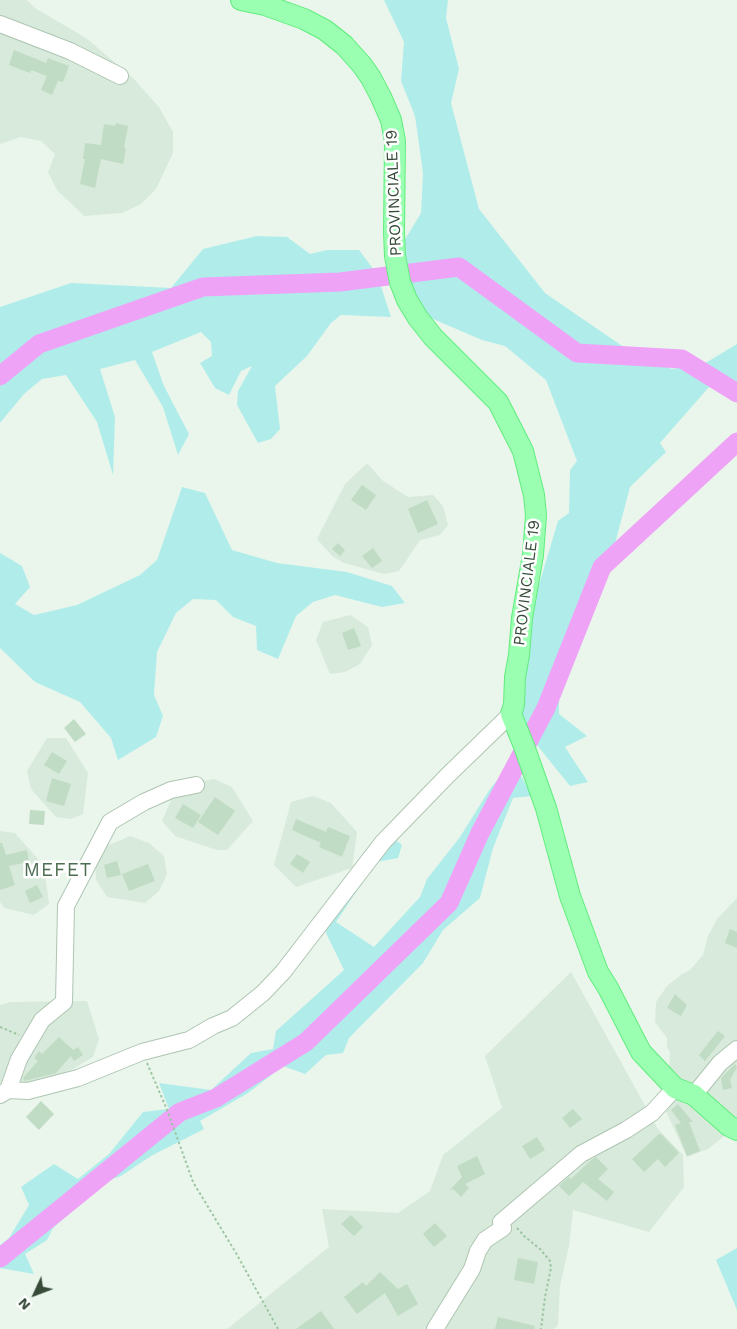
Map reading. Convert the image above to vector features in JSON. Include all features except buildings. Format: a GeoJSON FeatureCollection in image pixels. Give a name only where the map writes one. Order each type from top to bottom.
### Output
{"type":"FeatureCollection","features":[{"type":"Feature","properties":{"kind":"main road","name":"PROVINCIALE 19"},"geometry":{"type":"LineString","coordinates":[[242,0],[265,5],[304,20],[325,30],[344,44],[371,78],[391,120],[395,141],[395,256],[400,282],[407,300],[432,337],[498,402],[523,451],[534,495],[536,515],[533,555],[522,618],[515,677],[514,705],[511,714],[534,773],[570,896],[598,972],[641,1052],[675,1088],[694,1095],[729,1126],[737,1130]]}},
{"type":"Feature","properties":{"kind":"street"},"geometry":{"type":"LineString","coordinates":[[0,24],[70,51],[120,76]]}},
{"type":"Feature","properties":{"kind":"street"},"geometry":{"type":"LineString","coordinates":[[196,785],[171,790],[144,802],[110,822],[66,906],[64,1002],[42,1020],[19,1058],[4,1092],[28,1091],[78,1078],[142,1052],[190,1040],[232,1018],[263,993],[302,949],[383,842],[511,714]]}},
{"type":"Feature","properties":{"kind":"street"},"geometry":{"type":"LineString","coordinates":[[694,1095],[720,1063],[737,1049]]}},
{"type":"Feature","properties":{"kind":"street"},"geometry":{"type":"LineString","coordinates":[[435,1329],[472,1269],[478,1251],[485,1240],[503,1228],[501,1222],[581,1154],[626,1130],[652,1113],[675,1088]]}},
{"type":"Feature","properties":{"kind":"path"},"geometry":{"type":"LineString","coordinates":[[0,1028],[31,1039]]}},
{"type":"Feature","properties":{"kind":"path"},"geometry":{"type":"LineString","coordinates":[[142,1052],[168,1112],[193,1182],[236,1253],[278,1329]]}},
{"type":"Feature","properties":{"kind":"path"},"geometry":{"type":"LineString","coordinates":[[503,1228],[516,1227],[519,1232],[540,1249],[550,1262],[541,1329]]}},
{"type":"Feature","properties":{"kind":"shaded area"},"geometry":{"type":"Polygon","coordinates":[[[0,0],[27,0],[35,8],[86,38],[132,77],[159,107],[173,132],[173,153],[156,189],[141,204],[122,213],[84,216],[57,190],[48,172],[55,154],[41,141],[21,137],[0,144],[0,0]]]}},
{"type":"Feature","properties":{"kind":"shaded area"},"geometry":{"type":"Polygon","coordinates":[[[384,0],[448,0],[446,18],[459,69],[451,103],[479,209],[545,293],[628,350],[672,369],[707,362],[737,344],[737,382],[709,387],[660,443],[666,452],[630,487],[610,563],[559,655],[559,714],[587,736],[565,747],[588,782],[570,786],[532,739],[512,698],[526,628],[558,521],[569,513],[570,470],[577,461],[546,380],[505,346],[482,340],[426,316],[415,300],[401,246],[421,213],[423,173],[415,116],[401,81],[404,42],[384,0]]]}},
{"type":"Feature","properties":{"kind":"shaded area"},"geometry":{"type":"Polygon","coordinates":[[[257,236],[287,237],[310,254],[327,250],[359,250],[377,274],[391,317],[341,315],[331,323],[307,356],[275,386],[280,429],[271,439],[258,443],[237,405],[238,391],[252,366],[241,371],[229,395],[215,388],[200,363],[212,356],[211,342],[201,332],[152,352],[164,386],[189,434],[178,455],[163,407],[135,360],[100,369],[115,417],[113,475],[97,422],[66,375],[42,379],[24,394],[0,423],[0,307],[71,283],[171,288],[203,249],[257,236]]]}},
{"type":"Feature","properties":{"kind":"shaded area"},"geometry":{"type":"Polygon","coordinates":[[[367,463],[383,481],[408,497],[433,495],[443,506],[448,525],[440,535],[420,540],[399,571],[384,574],[344,563],[332,556],[317,539],[345,484],[367,463]]]}},
{"type":"Feature","properties":{"kind":"shaded area"},"geometry":{"type":"Polygon","coordinates":[[[182,487],[205,493],[232,550],[277,563],[347,572],[392,586],[405,603],[382,607],[335,595],[313,602],[296,616],[278,659],[257,650],[256,626],[233,617],[216,600],[193,599],[176,613],[157,652],[154,695],[163,716],[156,737],[118,760],[111,738],[80,702],[35,682],[0,648],[0,553],[22,566],[30,587],[15,604],[34,615],[77,605],[140,575],[157,560],[182,487]]]}},
{"type":"Feature","properties":{"kind":"shaded area"},"geometry":{"type":"Polygon","coordinates":[[[350,615],[368,627],[372,645],[360,664],[345,672],[330,674],[316,640],[323,622],[350,615]]]}},
{"type":"Feature","properties":{"kind":"shaded area"},"geometry":{"type":"Polygon","coordinates":[[[47,738],[66,738],[88,773],[83,814],[71,819],[56,817],[31,789],[27,771],[47,738]]]}},
{"type":"Feature","properties":{"kind":"shaded area"},"geometry":{"type":"Polygon","coordinates":[[[513,761],[532,796],[513,798],[493,848],[480,898],[443,930],[423,963],[349,1038],[343,1053],[326,1055],[305,1074],[283,1066],[248,1093],[200,1121],[204,1129],[151,1156],[121,1176],[95,1185],[95,1191],[53,1228],[47,1240],[25,1254],[34,1274],[0,1268],[0,1245],[9,1238],[29,1205],[21,1187],[54,1164],[78,1179],[109,1154],[143,1112],[169,1109],[159,1083],[211,1090],[251,1053],[273,1049],[276,1031],[344,970],[326,933],[328,910],[393,838],[402,845],[398,858],[376,862],[336,922],[374,947],[420,897],[427,879],[460,837],[490,789],[513,761]]]}},
{"type":"Feature","properties":{"kind":"shaded area"},"geometry":{"type":"Polygon","coordinates":[[[214,779],[232,787],[253,821],[227,850],[217,850],[175,836],[162,821],[177,787],[214,779]]]}},
{"type":"Feature","properties":{"kind":"shaded area"},"geometry":{"type":"Polygon","coordinates":[[[313,796],[331,803],[357,832],[352,868],[296,887],[274,865],[291,802],[313,796]]]}},
{"type":"Feature","properties":{"kind":"shaded area"},"geometry":{"type":"Polygon","coordinates":[[[0,831],[15,833],[44,866],[49,904],[34,915],[4,908],[0,902],[0,831]]]}},
{"type":"Feature","properties":{"kind":"shaded area"},"geometry":{"type":"Polygon","coordinates":[[[130,836],[149,843],[164,856],[167,874],[159,891],[145,903],[107,897],[96,880],[95,858],[102,848],[130,836]]]}},
{"type":"Feature","properties":{"kind":"shaded area"},"geometry":{"type":"Polygon","coordinates":[[[737,898],[737,1126],[708,1149],[687,1157],[664,1107],[668,1097],[670,1052],[667,1047],[667,1038],[655,1022],[656,1002],[667,986],[690,970],[703,955],[708,936],[717,919],[737,898]]]}},
{"type":"Feature","properties":{"kind":"shaded area"},"geometry":{"type":"Polygon","coordinates":[[[571,972],[658,1129],[683,1155],[684,1187],[649,1232],[573,1210],[569,1246],[560,1286],[558,1325],[554,1329],[227,1329],[329,1247],[322,1209],[398,1213],[430,1191],[443,1155],[502,1108],[485,1056],[571,972]]]}},
{"type":"Feature","properties":{"kind":"shaded area"},"geometry":{"type":"Polygon","coordinates":[[[87,1001],[99,1039],[93,1057],[73,1069],[0,1099],[0,1005],[10,1002],[87,1001]]]}},
{"type":"Feature","properties":{"kind":"shaded area"},"geometry":{"type":"Polygon","coordinates":[[[737,1248],[737,1310],[716,1260],[737,1248]]]}},
{"type":"Feature","properties":{"kind":"waterway"},"geometry":{"type":"LineString","coordinates":[[0,376],[39,344],[203,287],[340,282],[459,267],[577,353],[682,359],[737,393]]}},
{"type":"Feature","properties":{"kind":"waterway"},"geometry":{"type":"LineString","coordinates":[[0,1258],[180,1112],[216,1098],[306,1042],[449,903],[480,833],[546,708],[602,567],[737,442]]}},
{"type":"Feature","properties":{"kind":"district","name":"MEFET"},"geometry":{"type":"Point","coordinates":[58,870]}}]}
